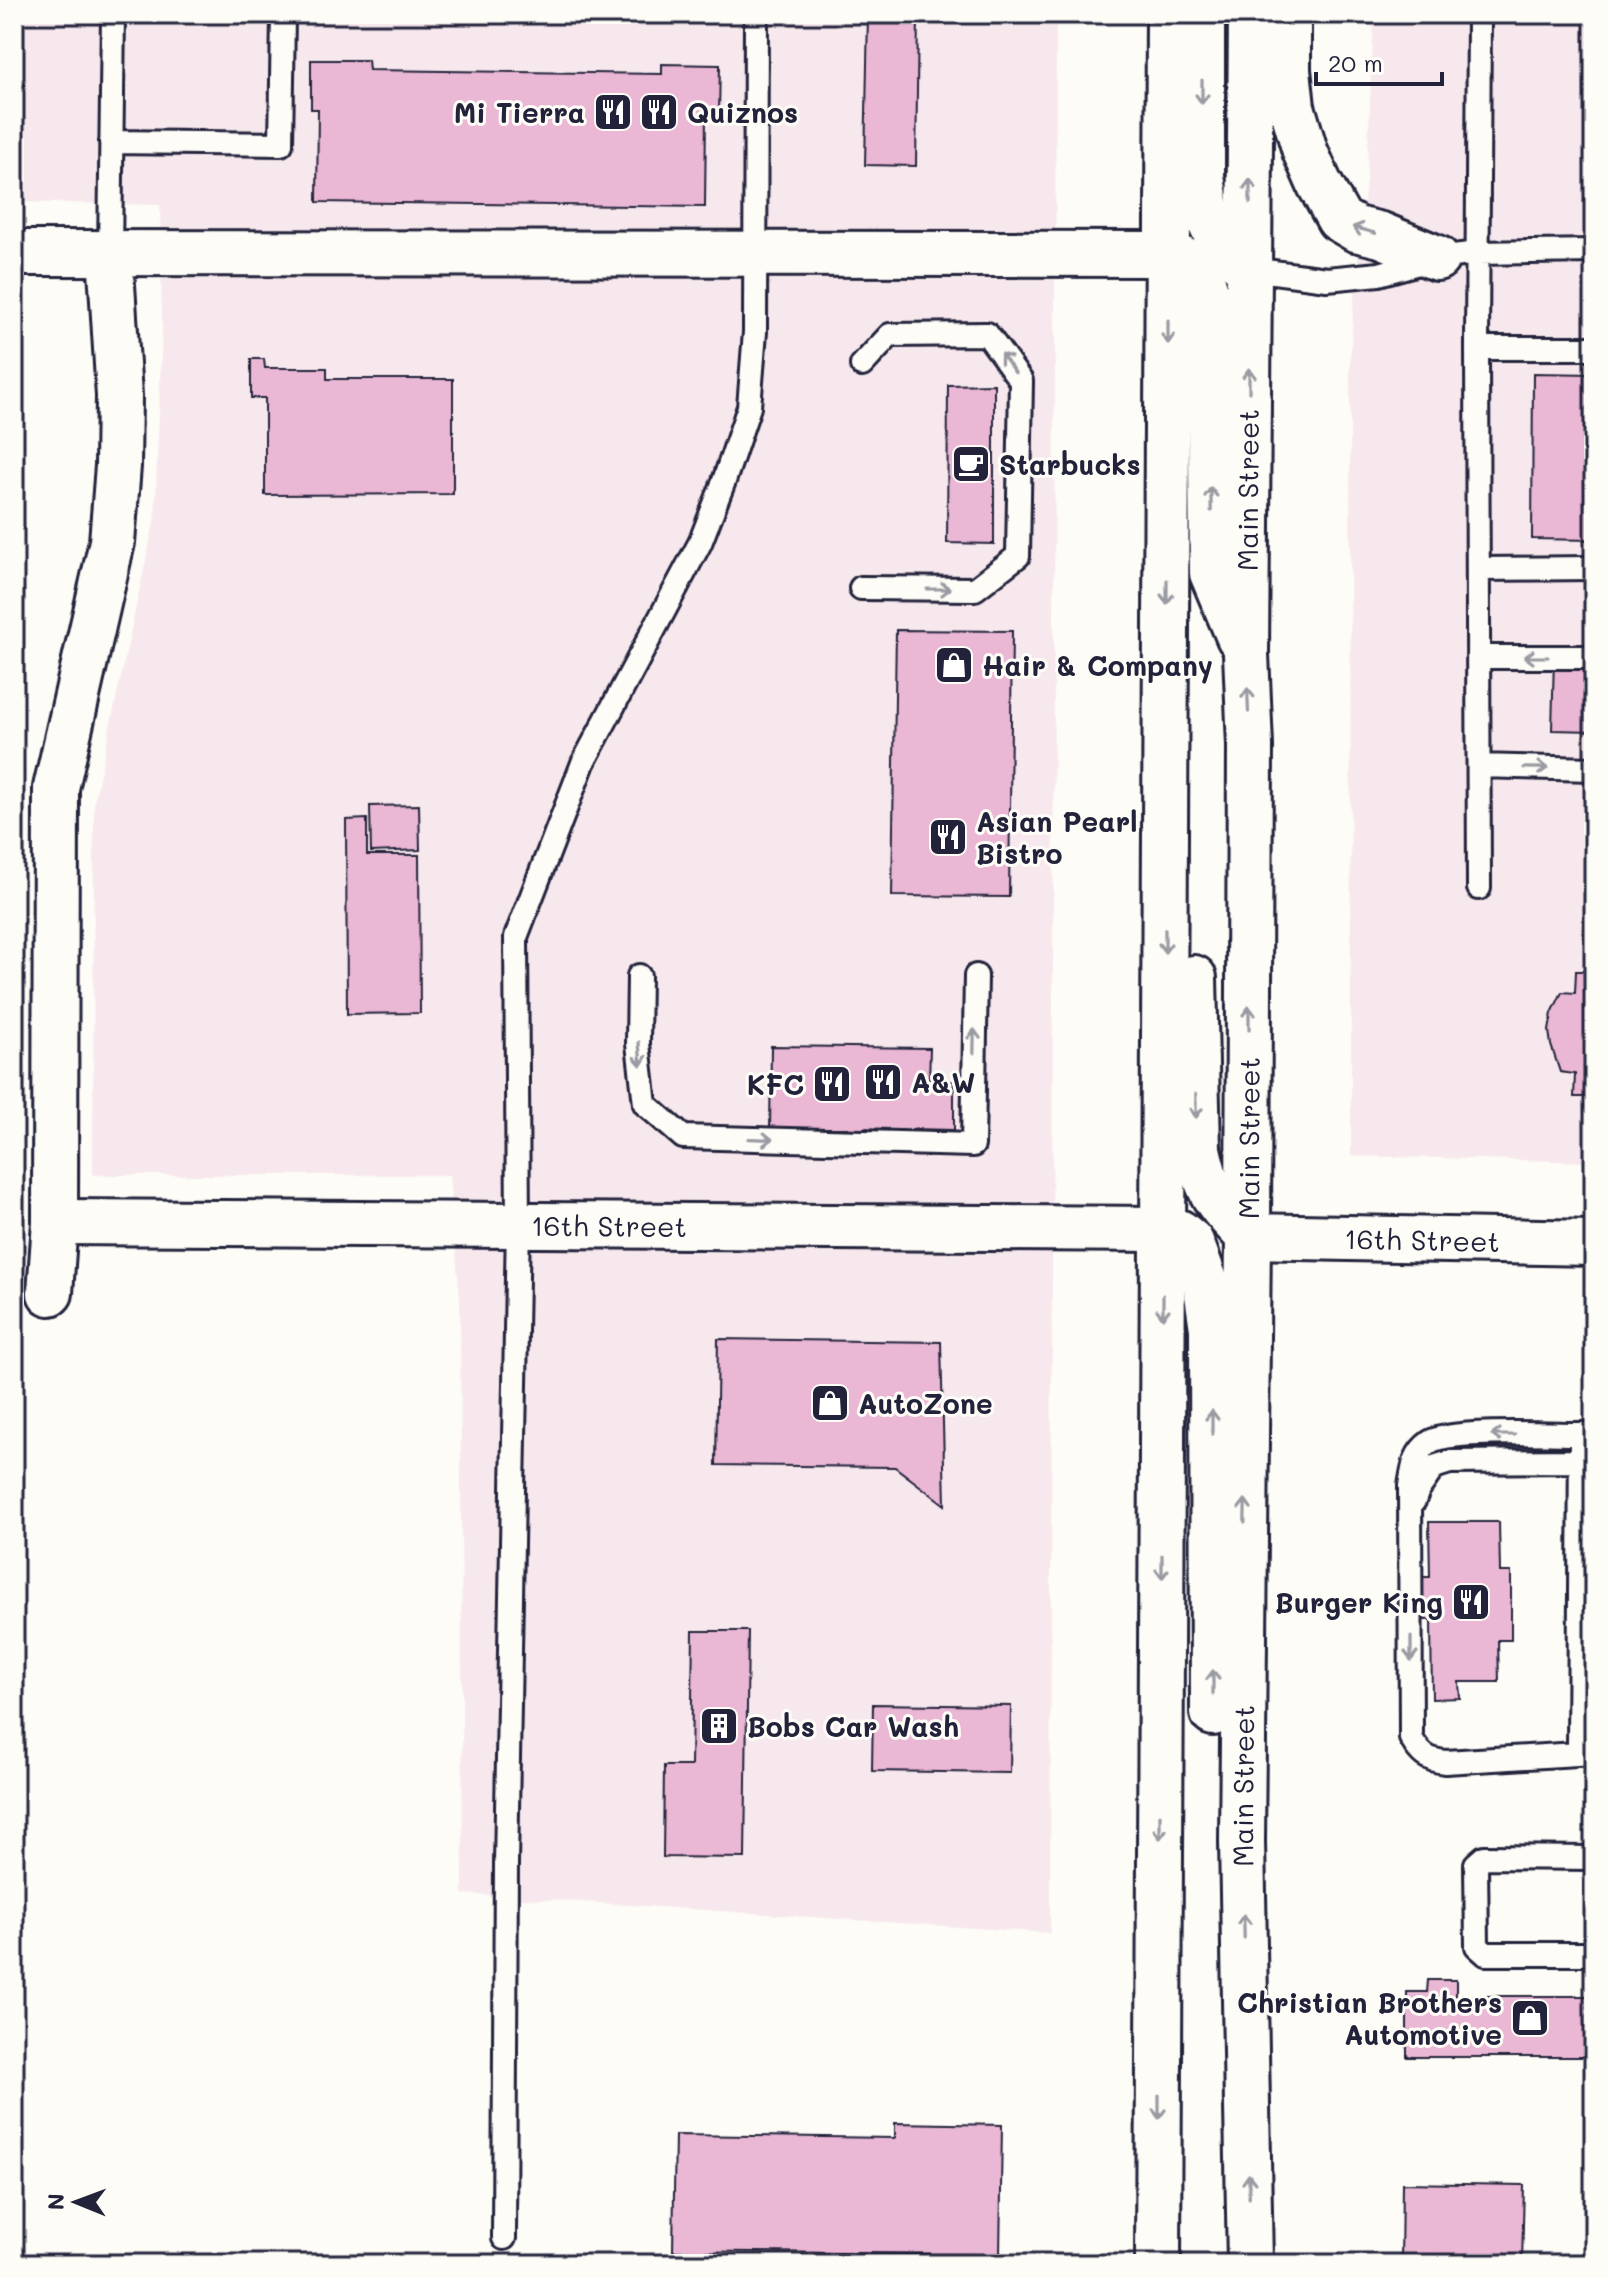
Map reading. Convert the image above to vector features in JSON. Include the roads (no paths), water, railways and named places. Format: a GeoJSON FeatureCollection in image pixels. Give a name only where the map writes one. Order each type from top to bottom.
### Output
{"type":"FeatureCollection","features":[{"type":"Feature","properties":{"kind":"main road"},"geometry":{"type":"LineString","coordinates":[[1158,2264],[1169,14]]}},
{"type":"Feature","properties":{"kind":"main road"},"geometry":{"type":"LineString","coordinates":[[1202,14],[1202,176],[1208,218],[1217,237],[1232,255],[1250,269]]}},
{"type":"Feature","properties":{"kind":"main road","name":"Main Street"},"geometry":{"type":"LineString","coordinates":[[1250,2264],[1242,1841],[1248,1236],[1250,746],[1246,654],[1251,14]]}},
{"type":"Feature","properties":{"kind":"main road"},"geometry":{"type":"LineString","coordinates":[[1288,14],[1288,70],[1292,107],[1305,151],[1339,219],[1356,229],[1457,255]]}},
{"type":"Feature","properties":{"kind":"main road"},"geometry":{"type":"LineString","coordinates":[[14,253],[1168,254],[1184,258],[1201,277],[1210,313],[1212,573],[1246,654]]}},
{"type":"Feature","properties":{"kind":"main road"},"geometry":{"type":"LineString","coordinates":[[50,1293],[55,1222],[56,788],[112,542],[119,396],[110,253]]}},
{"type":"Feature","properties":{"kind":"main road"},"geometry":{"type":"LineString","coordinates":[[1166,807],[1193,920],[1198,1149],[1214,1200],[1248,1236]]}},
{"type":"Feature","properties":{"kind":"main road","name":"16th Street"},"geometry":{"type":"LineString","coordinates":[[55,1222],[1163,1229]]}},
{"type":"Feature","properties":{"kind":"main road"},"geometry":{"type":"LineString","coordinates":[[1163,1229],[1179,1232],[1191,1242],[1205,1280],[1212,1329],[1213,1714],[1242,1841]]}},
{"type":"Feature","properties":{"kind":"main road","name":"16th Street"},"geometry":{"type":"LineString","coordinates":[[1248,1236],[1594,1243]]}},
{"type":"Feature","properties":{"kind":"lane"},"geometry":{"type":"LineString","coordinates":[[110,253],[113,14]]}},
{"type":"Feature","properties":{"kind":"lane"},"geometry":{"type":"LineString","coordinates":[[504,2238],[506,1834],[518,1224],[516,937],[583,763],[700,543],[749,407],[755,332],[756,14]]}},
{"type":"Feature","properties":{"kind":"lane"},"geometry":{"type":"LineString","coordinates":[[1479,14],[1457,255],[1477,348],[1479,888]]}},
{"type":"Feature","properties":{"kind":"lane"},"geometry":{"type":"LineString","coordinates":[[111,142],[281,144],[283,16]]}},
{"type":"Feature","properties":{"kind":"lane"},"geometry":{"type":"LineString","coordinates":[[1250,269],[1327,279],[1379,274],[1457,255],[1594,251]]}},
{"type":"Feature","properties":{"kind":"lane"},"geometry":{"type":"LineString","coordinates":[[861,588],[975,589],[1018,556],[1021,381],[987,334],[890,335],[862,365]]}},
{"type":"Feature","properties":{"kind":"lane"},"geometry":{"type":"LineString","coordinates":[[1477,348],[1594,348]]}},
{"type":"Feature","properties":{"kind":"lane"},"geometry":{"type":"LineString","coordinates":[[1479,569],[1594,568]]}},
{"type":"Feature","properties":{"kind":"lane"},"geometry":{"type":"LineString","coordinates":[[1479,657],[1594,657]]}},
{"type":"Feature","properties":{"kind":"lane"},"geometry":{"type":"LineString","coordinates":[[1479,766],[1594,769]]}},
{"type":"Feature","properties":{"kind":"lane"},"geometry":{"type":"LineString","coordinates":[[639,976],[638,1044],[645,1104],[683,1137],[973,1145],[976,976]]}},
{"type":"Feature","properties":{"kind":"lane"},"geometry":{"type":"LineString","coordinates":[[1588,1434],[1580,1461],[1586,1752],[1445,1762],[1430,1760],[1419,1752],[1411,1738],[1410,1486],[1414,1458],[1431,1441],[1453,1435],[1588,1434]]}},
{"type":"Feature","properties":{"kind":"lane"},"geometry":{"type":"LineString","coordinates":[[1410,1513],[1418,1490],[1434,1467],[1450,1462],[1580,1461]]}},
{"type":"Feature","properties":{"kind":"lane"},"geometry":{"type":"LineString","coordinates":[[1594,1858],[1484,1857],[1476,1864],[1477,1946],[1486,1954],[1594,1954]]}},
{"type":"Feature","properties":{"kind":"place","name":"Mi Tierra"},"geometry":{"type":"Point","coordinates":[613,112]}},
{"type":"Feature","properties":{"kind":"place","name":"Quiznos"},"geometry":{"type":"Point","coordinates":[659,112]}},
{"type":"Feature","properties":{"kind":"place","name":"Starbucks"},"geometry":{"type":"Point","coordinates":[971,464]}},
{"type":"Feature","properties":{"kind":"place","name":"Hair & Company"},"geometry":{"type":"Point","coordinates":[954,665]}},
{"type":"Feature","properties":{"kind":"place","name":"Asian Pearl Bistro"},"geometry":{"type":"Point","coordinates":[948,837]}},
{"type":"Feature","properties":{"kind":"place","name":"A&W"},"geometry":{"type":"Point","coordinates":[883,1082]}},
{"type":"Feature","properties":{"kind":"place","name":"KFC"},"geometry":{"type":"Point","coordinates":[832,1084]}},
{"type":"Feature","properties":{"kind":"place","name":"AutoZone"},"geometry":{"type":"Point","coordinates":[830,1403]}},
{"type":"Feature","properties":{"kind":"place","name":"Burger King"},"geometry":{"type":"Point","coordinates":[1471,1602]}},
{"type":"Feature","properties":{"kind":"place","name":"Bobs Car Wash"},"geometry":{"type":"Point","coordinates":[719,1726]}},
{"type":"Feature","properties":{"kind":"place","name":"Christian Brothers Automotive"},"geometry":{"type":"Point","coordinates":[1530,2018]}}]}
